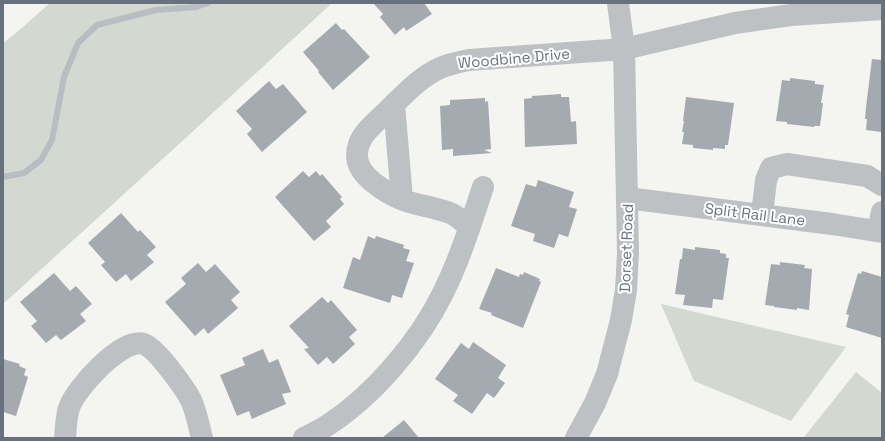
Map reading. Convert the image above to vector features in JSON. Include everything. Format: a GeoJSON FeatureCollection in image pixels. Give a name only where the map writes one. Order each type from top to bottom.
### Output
{"type":"FeatureCollection","features":[{"type":"Feature","properties":{"kind":"street","name":"Dorset Road"},"geometry":{"type":"LineString","coordinates":[[576,438],[595,403],[606,374],[621,320],[626,290],[628,253],[624,49],[618,3]]}},
{"type":"Feature","properties":{"kind":"street"},"geometry":{"type":"LineString","coordinates":[[624,49],[735,23],[791,15],[882,9]]}},
{"type":"Feature","properties":{"kind":"street","name":"Woodbine Drive"},"geometry":{"type":"LineString","coordinates":[[469,227],[451,213],[402,199],[371,181],[359,166],[357,160],[359,143],[367,130],[429,74],[454,63],[469,60],[624,49]]}},
{"type":"Feature","properties":{"kind":"street"},"geometry":{"type":"LineString","coordinates":[[394,104],[402,199]]}},
{"type":"Feature","properties":{"kind":"street"},"geometry":{"type":"LineString","coordinates":[[762,214],[766,180],[771,168],[787,164],[867,176],[882,185]]}},
{"type":"Feature","properties":{"kind":"street"},"geometry":{"type":"LineString","coordinates":[[304,438],[328,425],[351,408],[382,379],[398,361],[425,324],[443,293],[458,260],[483,187]]}},
{"type":"Feature","properties":{"kind":"street","name":"Split Rail Lane"},"geometry":{"type":"LineString","coordinates":[[627,198],[762,214],[881,225]]}},
{"type":"Feature","properties":{"kind":"street"},"geometry":{"type":"LineString","coordinates":[[65,438],[69,408],[75,395],[100,366],[121,349],[134,343],[145,344],[163,360],[191,401],[202,438]]}},
{"type":"Feature","properties":{"kind":"shaded area"},"geometry":{"type":"Polygon","coordinates":[[[50,3],[332,3],[3,304],[3,43],[50,3]]]}},
{"type":"Feature","properties":{"kind":"shaded area"},"geometry":{"type":"Polygon","coordinates":[[[661,304],[846,347],[791,421],[694,381],[661,304]]]}},
{"type":"Feature","properties":{"kind":"shaded area"},"geometry":{"type":"Polygon","coordinates":[[[856,372],[882,393],[882,438],[804,437],[856,372]]]}},
{"type":"Feature","properties":{"kind":"building"},"geometry":{"type":"Polygon","coordinates":[[[373,3],[424,3],[432,14],[406,31],[404,27],[395,35],[380,17],[383,14],[373,3]]]}},
{"type":"Feature","properties":{"kind":"building"},"geometry":{"type":"Polygon","coordinates":[[[336,23],[342,30],[344,29],[370,57],[333,90],[303,52],[336,23]]]}},
{"type":"Feature","properties":{"kind":"building"},"geometry":{"type":"Polygon","coordinates":[[[872,59],[882,60],[882,132],[866,130],[866,107],[872,59]]]}},
{"type":"Feature","properties":{"kind":"building"},"geometry":{"type":"Polygon","coordinates":[[[790,78],[815,81],[815,84],[824,85],[821,103],[823,103],[820,126],[814,127],[787,124],[787,122],[776,121],[782,80],[790,81],[790,78]]]}},
{"type":"Feature","properties":{"kind":"building"},"geometry":{"type":"Polygon","coordinates":[[[269,81],[276,89],[283,84],[307,112],[262,152],[247,134],[252,129],[236,111],[269,81]]]}},
{"type":"Feature","properties":{"kind":"building"},"geometry":{"type":"Polygon","coordinates":[[[561,94],[561,97],[569,97],[571,122],[576,121],[577,144],[525,147],[524,99],[532,98],[532,96],[561,94]]]}},
{"type":"Feature","properties":{"kind":"building"},"geometry":{"type":"Polygon","coordinates":[[[686,97],[734,103],[728,145],[725,145],[725,149],[713,148],[713,150],[693,148],[693,145],[682,144],[686,97]]]}},
{"type":"Feature","properties":{"kind":"building"},"geometry":{"type":"Polygon","coordinates":[[[485,98],[485,102],[488,101],[491,149],[484,150],[492,153],[453,156],[453,149],[442,150],[440,106],[450,105],[450,100],[485,98]]]}},
{"type":"Feature","properties":{"kind":"building"},"geometry":{"type":"Polygon","coordinates":[[[303,171],[309,177],[316,171],[320,176],[322,174],[342,197],[340,199],[344,204],[326,221],[331,227],[314,241],[275,197],[303,171]]]}},
{"type":"Feature","properties":{"kind":"building"},"geometry":{"type":"Polygon","coordinates":[[[538,180],[574,192],[569,207],[577,209],[568,237],[559,234],[554,248],[533,241],[535,234],[511,226],[526,184],[536,187],[538,180]]]}},
{"type":"Feature","properties":{"kind":"building"},"geometry":{"type":"Polygon","coordinates":[[[121,213],[138,232],[140,230],[156,247],[147,255],[154,262],[131,281],[126,274],[116,282],[101,265],[105,262],[88,243],[121,213]]]}},
{"type":"Feature","properties":{"kind":"building"},"geometry":{"type":"Polygon","coordinates":[[[368,236],[375,239],[376,236],[404,245],[403,248],[410,250],[406,261],[414,263],[402,298],[392,295],[390,303],[343,288],[353,257],[360,260],[368,236]]]}},
{"type":"Feature","properties":{"kind":"building"},"geometry":{"type":"Polygon","coordinates":[[[695,247],[720,250],[720,253],[726,254],[726,258],[729,258],[723,300],[713,299],[712,308],[683,305],[685,295],[675,294],[683,248],[695,250],[695,247]]]}},
{"type":"Feature","properties":{"kind":"building"},"geometry":{"type":"Polygon","coordinates":[[[780,262],[805,265],[804,268],[812,269],[809,310],[797,308],[797,310],[765,305],[771,264],[780,265],[780,262]]]}},
{"type":"Feature","properties":{"kind":"building"},"geometry":{"type":"Polygon","coordinates":[[[198,263],[206,272],[215,264],[240,292],[231,300],[238,308],[208,334],[204,328],[195,336],[165,302],[186,284],[181,278],[198,263]]]}},
{"type":"Feature","properties":{"kind":"building"},"geometry":{"type":"Polygon","coordinates":[[[496,268],[519,277],[520,274],[523,275],[524,272],[540,279],[539,281],[541,282],[523,328],[491,315],[492,313],[479,309],[496,268]]]}},
{"type":"Feature","properties":{"kind":"building"},"geometry":{"type":"Polygon","coordinates":[[[862,271],[882,277],[882,338],[846,327],[849,315],[846,314],[858,273],[861,274],[862,271]]]}},
{"type":"Feature","properties":{"kind":"building"},"geometry":{"type":"Polygon","coordinates":[[[54,273],[70,291],[76,286],[92,304],[80,314],[86,321],[61,340],[56,335],[46,343],[31,326],[37,321],[20,302],[54,273]]]}},
{"type":"Feature","properties":{"kind":"building"},"geometry":{"type":"Polygon","coordinates":[[[322,297],[328,303],[331,300],[357,330],[349,337],[355,344],[333,364],[327,357],[318,365],[304,349],[309,348],[289,326],[322,297]]]}},
{"type":"Feature","properties":{"kind":"building"},"geometry":{"type":"Polygon","coordinates":[[[473,342],[506,365],[498,378],[505,383],[494,398],[487,393],[472,414],[453,401],[458,395],[435,379],[461,343],[469,349],[473,342]]]}},
{"type":"Feature","properties":{"kind":"building"},"geometry":{"type":"Polygon","coordinates":[[[263,349],[269,363],[278,359],[291,392],[282,394],[286,404],[252,419],[249,411],[237,416],[220,375],[245,365],[242,358],[263,349]]]}},
{"type":"Feature","properties":{"kind":"building"},"geometry":{"type":"Polygon","coordinates":[[[3,359],[20,364],[19,366],[26,369],[24,375],[28,377],[16,416],[3,412],[3,359]]]}},
{"type":"Feature","properties":{"kind":"building"},"geometry":{"type":"Polygon","coordinates":[[[404,420],[419,438],[382,438],[404,420]]]}},
{"type":"Feature","properties":{"kind":"waterway"},"geometry":{"type":"LineString","coordinates":[[3,177],[24,173],[41,160],[52,140],[64,77],[78,43],[97,25],[156,10],[196,7],[208,3]]}}]}
